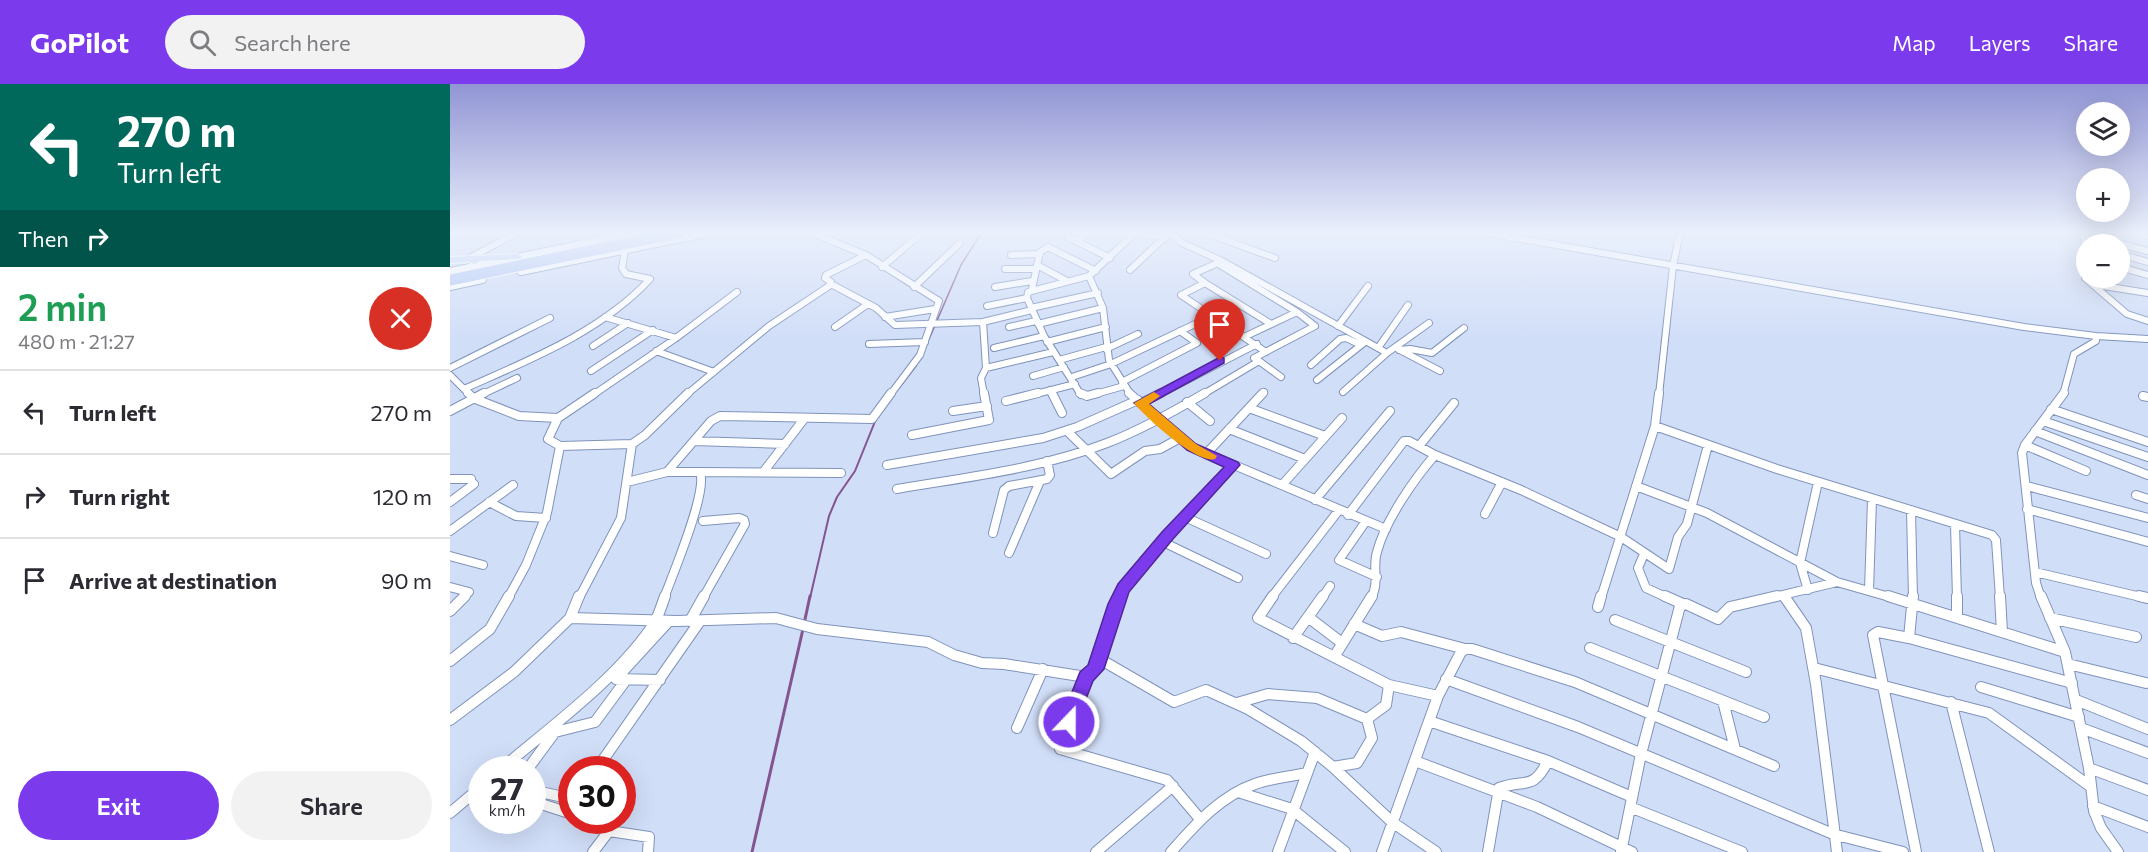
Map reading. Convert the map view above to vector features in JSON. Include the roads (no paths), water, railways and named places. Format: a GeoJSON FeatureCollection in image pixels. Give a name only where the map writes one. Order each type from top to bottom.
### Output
{"type":"FeatureCollection","features":[{"type":"Feature","properties":{"kind":"highway"},"geometry":{"type":"LineString","coordinates":[[450,276],[489,268]]}},
{"type":"Feature","properties":{"kind":"highway"},"geometry":{"type":"LineString","coordinates":[[450,276],[495,268]]}},
{"type":"Feature","properties":{"kind":"street"},"geometry":{"type":"LineString","coordinates":[[450,286],[538,268]]}},
{"type":"Feature","properties":{"kind":"street"},"geometry":{"type":"LineString","coordinates":[[464,389],[545,351],[605,317],[640,290],[650,279],[626,274],[622,268]]}},
{"type":"Feature","properties":{"kind":"street"},"geometry":{"type":"LineString","coordinates":[[840,268],[826,275],[825,278],[831,284],[868,304],[895,325],[983,322],[1098,293]]}},
{"type":"Feature","properties":{"kind":"street"},"geometry":{"type":"LineString","coordinates":[[667,472],[711,421],[720,416],[872,419],[911,369],[922,351],[939,301],[883,268]]}},
{"type":"Feature","properties":{"kind":"street"},"geometry":{"type":"LineString","coordinates":[[914,287],[934,268]]}},
{"type":"Feature","properties":{"kind":"street"},"geometry":{"type":"LineString","coordinates":[[1005,269],[1023,268]]}},
{"type":"Feature","properties":{"kind":"street"},"geometry":{"type":"LineString","coordinates":[[987,306],[1027,298],[1032,289],[1036,268]]}},
{"type":"Feature","properties":{"kind":"street"},"geometry":{"type":"LineString","coordinates":[[1038,268],[1065,280]]}},
{"type":"Feature","properties":{"kind":"street"},"geometry":{"type":"LineString","coordinates":[[1085,268],[1093,273],[1103,308],[1106,348],[1111,364],[1123,384],[1157,419],[1180,438],[1206,454],[1386,529]]}},
{"type":"Feature","properties":{"kind":"street"},"geometry":{"type":"LineString","coordinates":[[1032,289],[1093,273],[1099,268]]}},
{"type":"Feature","properties":{"kind":"street"},"geometry":{"type":"LineString","coordinates":[[1207,268],[1193,274],[1271,324]]}},
{"type":"Feature","properties":{"kind":"street"},"geometry":{"type":"LineString","coordinates":[[1229,268],[1315,326],[1254,358],[1281,377]]}},
{"type":"Feature","properties":{"kind":"street"},"geometry":{"type":"LineString","coordinates":[[1231,268],[1338,326],[1363,343]]}},
{"type":"Feature","properties":{"kind":"street"},"geometry":{"type":"LineString","coordinates":[[1598,607],[1655,426],[1673,268]]}},
{"type":"Feature","properties":{"kind":"street"},"geometry":{"type":"LineString","coordinates":[[1684,268],[2024,327],[2096,336],[2148,339]]}},
{"type":"Feature","properties":{"kind":"street"},"geometry":{"type":"LineString","coordinates":[[2130,270],[2148,275]]}},
{"type":"Feature","properties":{"kind":"street"},"geometry":{"type":"LineString","coordinates":[[995,287],[1032,281]]}},
{"type":"Feature","properties":{"kind":"street"},"geometry":{"type":"LineString","coordinates":[[1205,283],[1181,295],[1266,352]]}},
{"type":"Feature","properties":{"kind":"street"},"geometry":{"type":"LineString","coordinates":[[737,292],[676,338],[558,418],[548,439],[561,446],[632,444],[644,437],[663,414],[714,372],[800,304],[831,284]]}},
{"type":"Feature","properties":{"kind":"street"},"geometry":{"type":"LineString","coordinates":[[1338,326],[1368,286]]}},
{"type":"Feature","properties":{"kind":"street"},"geometry":{"type":"LineString","coordinates":[[2099,288],[2127,314],[2148,321]]}},
{"type":"Feature","properties":{"kind":"street"},"geometry":{"type":"LineString","coordinates":[[2116,288],[2148,293]]}},
{"type":"Feature","properties":{"kind":"street"},"geometry":{"type":"LineString","coordinates":[[1027,298],[1045,339],[1083,396],[1123,384],[1196,344],[1180,331]]}},
{"type":"Feature","properties":{"kind":"street"},"geometry":{"type":"LineString","coordinates":[[835,327],[868,304]]}},
{"type":"Feature","properties":{"kind":"street"},"geometry":{"type":"LineString","coordinates":[[1378,348],[1408,305]]}},
{"type":"Feature","properties":{"kind":"street"},"geometry":{"type":"LineString","coordinates":[[1009,327],[1103,308]]}},
{"type":"Feature","properties":{"kind":"street"},"geometry":{"type":"LineString","coordinates":[[885,317],[915,310],[935,309]]}},
{"type":"Feature","properties":{"kind":"street"},"geometry":{"type":"LineString","coordinates":[[1244,337],[1297,312]]}},
{"type":"Feature","properties":{"kind":"street"},"geometry":{"type":"LineString","coordinates":[[1006,401],[1050,390],[1073,381],[1212,316]]}},
{"type":"Feature","properties":{"kind":"street"},"geometry":{"type":"LineString","coordinates":[[605,317],[676,338]]}},
{"type":"Feature","properties":{"kind":"street"},"geometry":{"type":"LineString","coordinates":[[450,368],[550,318]]}},
{"type":"Feature","properties":{"kind":"street"},"geometry":{"type":"LineString","coordinates":[[912,435],[986,423],[990,417],[981,378],[986,368],[983,322]]}},
{"type":"Feature","properties":{"kind":"street"},"geometry":{"type":"LineString","coordinates":[[593,346],[628,323]]}},
{"type":"Feature","properties":{"kind":"street"},"geometry":{"type":"LineString","coordinates":[[1343,392],[1387,353],[1397,349],[1429,323]]}},
{"type":"Feature","properties":{"kind":"street"},"geometry":{"type":"LineString","coordinates":[[994,348],[1106,327]]}},
{"type":"Feature","properties":{"kind":"street"},"geometry":{"type":"LineString","coordinates":[[1397,349],[1432,353],[1464,328]]}},
{"type":"Feature","properties":{"kind":"street"},"geometry":{"type":"LineString","coordinates":[[591,371],[653,330]]}},
{"type":"Feature","properties":{"kind":"street"},"geometry":{"type":"LineString","coordinates":[[1059,360],[1106,348],[1138,334]]}},
{"type":"Feature","properties":{"kind":"street"},"geometry":{"type":"LineString","coordinates":[[2096,336],[2096,341],[2074,354],[2064,395],[2035,431],[2022,453],[2034,572],[2065,652],[2089,768],[2093,806],[2101,828],[2118,852]]}},
{"type":"Feature","properties":{"kind":"street"},"geometry":{"type":"LineString","coordinates":[[1311,365],[1340,339],[1346,338],[1387,353]]}},
{"type":"Feature","properties":{"kind":"street"},"geometry":{"type":"LineString","coordinates":[[869,344],[925,342]]}},
{"type":"Feature","properties":{"kind":"street"},"geometry":{"type":"LineString","coordinates":[[1317,380],[1363,343]]}},
{"type":"Feature","properties":{"kind":"street"},"geometry":{"type":"LineString","coordinates":[[887,465],[1028,442],[1067,431],[1139,402],[1257,344]]}},
{"type":"Feature","properties":{"kind":"street"},"geometry":{"type":"LineString","coordinates":[[1397,349],[1440,371]]}},
{"type":"Feature","properties":{"kind":"street"},"geometry":{"type":"LineString","coordinates":[[656,351],[714,372]]}},
{"type":"Feature","properties":{"kind":"street"},"geometry":{"type":"LineString","coordinates":[[986,368],[1053,352]]}},
{"type":"Feature","properties":{"kind":"street"},"geometry":{"type":"LineString","coordinates":[[897,489],[1087,450],[1157,419],[1259,361]]}},
{"type":"Feature","properties":{"kind":"street"},"geometry":{"type":"LineString","coordinates":[[1033,376],[1064,367]]}},
{"type":"Feature","properties":{"kind":"street"},"geometry":{"type":"LineString","coordinates":[[450,375],[473,398],[519,416],[558,418]]}},
{"type":"Feature","properties":{"kind":"street"},"geometry":{"type":"LineString","coordinates":[[450,411],[517,378]]}},
{"type":"Feature","properties":{"kind":"street"},"geometry":{"type":"LineString","coordinates":[[1050,390],[1062,413]]}},
{"type":"Feature","properties":{"kind":"street"},"geometry":{"type":"LineString","coordinates":[[1206,454],[1264,392]]}},
{"type":"Feature","properties":{"kind":"street"},"geometry":{"type":"LineString","coordinates":[[1187,402],[1210,421]]}},
{"type":"Feature","properties":{"kind":"street"},"geometry":{"type":"LineString","coordinates":[[1419,446],[1454,404]]}},
{"type":"Feature","properties":{"kind":"street"},"geometry":{"type":"LineString","coordinates":[[952,411],[987,406]]}},
{"type":"Feature","properties":{"kind":"street"},"geometry":{"type":"LineString","coordinates":[[1249,408],[1325,436]]}},
{"type":"Feature","properties":{"kind":"street"},"geometry":{"type":"LineString","coordinates":[[2051,409],[2148,442]]}},
{"type":"Feature","properties":{"kind":"street"},"geometry":{"type":"LineString","coordinates":[[1315,500],[1390,411]]}},
{"type":"Feature","properties":{"kind":"street"},"geometry":{"type":"LineString","coordinates":[[1282,485],[1342,417]]}},
{"type":"Feature","properties":{"kind":"street"},"geometry":{"type":"LineString","coordinates":[[764,471],[804,419]]}},
{"type":"Feature","properties":{"kind":"street"},"geometry":{"type":"LineString","coordinates":[[2043,421],[2148,457]]}},
{"type":"Feature","properties":{"kind":"street"},"geometry":{"type":"LineString","coordinates":[[1655,426],[1818,482],[1992,535],[1996,540],[2002,632]]}},
{"type":"Feature","properties":{"kind":"street"},"geometry":{"type":"LineString","coordinates":[[1229,429],[1305,459]]}},
{"type":"Feature","properties":{"kind":"street"},"geometry":{"type":"LineString","coordinates":[[1067,431],[1111,474],[1145,451],[1160,448],[1180,438]]}},
{"type":"Feature","properties":{"kind":"street"},"geometry":{"type":"LineString","coordinates":[[2035,431],[2148,475]]}},
{"type":"Feature","properties":{"kind":"street"},"geometry":{"type":"LineString","coordinates":[[693,441],[785,444]]}},
{"type":"Feature","properties":{"kind":"street"},"geometry":{"type":"LineString","coordinates":[[1348,515],[1404,441],[1502,482],[1621,537],[1666,569],[1671,568],[1678,537],[1687,524],[1708,445]]}},
{"type":"Feature","properties":{"kind":"street"},"geometry":{"type":"LineString","coordinates":[[450,720],[514,672],[570,618],[581,592],[621,518],[632,444]]}},
{"type":"Feature","properties":{"kind":"street"},"geometry":{"type":"LineString","coordinates":[[2025,445],[2086,471]]}},
{"type":"Feature","properties":{"kind":"street"},"geometry":{"type":"LineString","coordinates":[[450,660],[485,634],[496,622],[526,565],[546,518],[561,446]]}},
{"type":"Feature","properties":{"kind":"street"},"geometry":{"type":"LineString","coordinates":[[1334,657],[1374,592],[1377,577],[1376,552],[1386,529],[1436,455]]}},
{"type":"Feature","properties":{"kind":"street"},"geometry":{"type":"LineString","coordinates":[[993,533],[1007,488],[1047,479],[1050,475],[1047,460]]}},
{"type":"Feature","properties":{"kind":"street"},"geometry":{"type":"LineString","coordinates":[[1200,819],[1167,780],[1065,753],[1060,749],[1060,744],[1086,677],[1095,669],[1123,589],[1234,465]]}},
{"type":"Feature","properties":{"kind":"street"},"geometry":{"type":"LineString","coordinates":[[627,482],[667,472],[841,473]]}},
{"type":"Feature","properties":{"kind":"street"},"geometry":{"type":"LineString","coordinates":[[516,756],[610,675],[635,650],[656,620],[692,522],[703,479],[700,472]]}},
{"type":"Feature","properties":{"kind":"street"},"geometry":{"type":"LineString","coordinates":[[450,479],[473,481],[450,502]]}},
{"type":"Feature","properties":{"kind":"street"},"geometry":{"type":"LineString","coordinates":[[1009,554],[1040,481]]}},
{"type":"Feature","properties":{"kind":"street"},"geometry":{"type":"LineString","coordinates":[[1485,514],[1502,482]]}},
{"type":"Feature","properties":{"kind":"street"},"geometry":{"type":"LineString","coordinates":[[1808,590],[1800,563],[1818,482]]}},
{"type":"Feature","properties":{"kind":"street"},"geometry":{"type":"LineString","coordinates":[[450,531],[513,485]]}},
{"type":"Feature","properties":{"kind":"street"},"geometry":{"type":"LineString","coordinates":[[1636,486],[1692,507],[1837,582],[1912,603],[2065,652]]}},
{"type":"Feature","properties":{"kind":"street"},"geometry":{"type":"LineString","coordinates":[[2026,486],[2148,518]]}},
{"type":"Feature","properties":{"kind":"street"},"geometry":{"type":"LineString","coordinates":[[2136,495],[2148,499]]}},
{"type":"Feature","properties":{"kind":"street"},"geometry":{"type":"LineString","coordinates":[[1869,591],[1872,499]]}},
{"type":"Feature","properties":{"kind":"street"},"geometry":{"type":"LineString","coordinates":[[489,502],[523,519],[546,518]]}},
{"type":"Feature","properties":{"kind":"street"},"geometry":{"type":"LineString","coordinates":[[2027,509],[2148,542]]}},
{"type":"Feature","properties":{"kind":"street"},"geometry":{"type":"LineString","coordinates":[[1339,510],[1258,615],[1260,621],[1389,685],[1438,696]]}},
{"type":"Feature","properties":{"kind":"street"},"geometry":{"type":"LineString","coordinates":[[1909,638],[1912,603],[1911,510]]}},
{"type":"Feature","properties":{"kind":"street"},"geometry":{"type":"LineString","coordinates":[[690,621],[744,524],[744,520],[739,518],[703,521]]}},
{"type":"Feature","properties":{"kind":"street"},"geometry":{"type":"LineString","coordinates":[[1185,518],[1266,554]]}},
{"type":"Feature","properties":{"kind":"street"},"geometry":{"type":"LineString","coordinates":[[1366,521],[1340,560],[1377,577]]}},
{"type":"Feature","properties":{"kind":"street"},"geometry":{"type":"LineString","coordinates":[[1955,524],[1957,617]]}},
{"type":"Feature","properties":{"kind":"street"},"geometry":{"type":"LineString","coordinates":[[1163,542],[1238,578]]}},
{"type":"Feature","properties":{"kind":"street"},"geometry":{"type":"LineString","coordinates":[[1644,554],[1638,568],[1646,588],[1718,619],[1730,607],[1837,582]]}},
{"type":"Feature","properties":{"kind":"street"},"geometry":{"type":"LineString","coordinates":[[450,556],[483,565]]}},
{"type":"Feature","properties":{"kind":"street"},"geometry":{"type":"LineString","coordinates":[[2034,572],[2146,598]]}},
{"type":"Feature","properties":{"kind":"street"},"geometry":{"type":"LineString","coordinates":[[1293,638],[1330,586]]}},
{"type":"Feature","properties":{"kind":"street"},"geometry":{"type":"LineString","coordinates":[[450,587],[470,592],[450,611]]}},
{"type":"Feature","properties":{"kind":"street"},"geometry":{"type":"LineString","coordinates":[[1783,595],[1806,628],[1814,668],[1837,852]]}},
{"type":"Feature","properties":{"kind":"street"},"geometry":{"type":"LineString","coordinates":[[1415,761],[1537,807],[1625,851],[1631,802],[1641,754],[1680,606],[1683,604]]}},
{"type":"Feature","properties":{"kind":"street"},"geometry":{"type":"LineString","coordinates":[[1308,617],[1342,644]]}},
{"type":"Feature","properties":{"kind":"street"},"geometry":{"type":"LineString","coordinates":[[570,618],[669,621],[777,618],[817,629],[928,642],[954,655],[982,663],[1043,669],[1086,677]]}},
{"type":"Feature","properties":{"kind":"street"},"geometry":{"type":"LineString","coordinates":[[2050,618],[2136,637]]}},
{"type":"Feature","properties":{"kind":"street"},"geometry":{"type":"LineString","coordinates":[[1616,620],[1671,644],[1746,672]]}},
{"type":"Feature","properties":{"kind":"street"},"geometry":{"type":"LineString","coordinates":[[660,680],[616,679],[669,621]]}},
{"type":"Feature","properties":{"kind":"street"},"geometry":{"type":"LineString","coordinates":[[606,756],[700,621]]}},
{"type":"Feature","properties":{"kind":"street"},"geometry":{"type":"LineString","coordinates":[[1354,624],[1382,636],[1401,632],[1472,649],[1575,682],[1774,766]]}},
{"type":"Feature","properties":{"kind":"street"},"geometry":{"type":"LineString","coordinates":[[1916,852],[1873,634],[1878,632],[1909,638],[2072,683]]}},
{"type":"Feature","properties":{"kind":"street"},"geometry":{"type":"LineString","coordinates":[[1590,648],[1764,717]]}},
{"type":"Feature","properties":{"kind":"street"},"geometry":{"type":"LineString","coordinates":[[1382,852],[1438,696],[1461,652],[1465,649]]}},
{"type":"Feature","properties":{"kind":"street"},"geometry":{"type":"LineString","coordinates":[[1098,658],[1174,702],[1206,690],[1237,703],[1315,752],[1392,822],[1436,852]]}},
{"type":"Feature","properties":{"kind":"street"},"geometry":{"type":"LineString","coordinates":[[2068,664],[2146,683]]}},
{"type":"Feature","properties":{"kind":"street"},"geometry":{"type":"LineString","coordinates":[[1814,668],[1952,702],[1996,716],[2091,787]]}},
{"type":"Feature","properties":{"kind":"street"},"geometry":{"type":"LineString","coordinates":[[1017,728],[1043,669]]}},
{"type":"Feature","properties":{"kind":"street"},"geometry":{"type":"LineString","coordinates":[[1446,679],[1578,727],[1833,834],[1903,852]]}},
{"type":"Feature","properties":{"kind":"street"},"geometry":{"type":"LineString","coordinates":[[537,756],[555,732],[595,722],[626,680]]}},
{"type":"Feature","properties":{"kind":"street"},"geometry":{"type":"LineString","coordinates":[[1367,719],[1386,705],[1389,685]]}},
{"type":"Feature","properties":{"kind":"street"},"geometry":{"type":"LineString","coordinates":[[1981,687],[2079,717]]}},
{"type":"Feature","properties":{"kind":"street"},"geometry":{"type":"LineString","coordinates":[[1237,703],[1268,694],[1317,698],[1367,719],[1373,730],[1372,742],[1357,763],[1333,767]]}},
{"type":"Feature","properties":{"kind":"street"},"geometry":{"type":"LineString","coordinates":[[2076,700],[2148,729]]}},
{"type":"Feature","properties":{"kind":"street"},"geometry":{"type":"LineString","coordinates":[[1723,701],[1735,749]]}},
{"type":"Feature","properties":{"kind":"street"},"geometry":{"type":"LineString","coordinates":[[1952,702],[1989,852]]}},
{"type":"Feature","properties":{"kind":"street"},"geometry":{"type":"LineString","coordinates":[[1429,721],[1548,761],[1631,802],[1742,852]]}},
{"type":"Feature","properties":{"kind":"street"},"geometry":{"type":"LineString","coordinates":[[2081,728],[2148,753]]}},
{"type":"Feature","properties":{"kind":"street"},"geometry":{"type":"LineString","coordinates":[[1278,852],[1315,752]]}},
{"type":"Feature","properties":{"kind":"street"},"geometry":{"type":"LineString","coordinates":[[1488,852],[1497,792],[1502,786],[1535,782],[1548,761]]}},
{"type":"Feature","properties":{"kind":"street"},"geometry":{"type":"LineString","coordinates":[[2089,768],[2148,790]]}},
{"type":"Feature","properties":{"kind":"street"},"geometry":{"type":"LineString","coordinates":[[1170,852],[1200,819],[1238,792],[1255,784],[1306,773]]}},
{"type":"Feature","properties":{"kind":"street"},"geometry":{"type":"LineString","coordinates":[[1096,852],[1173,786]]}},
{"type":"Feature","properties":{"kind":"street"},"geometry":{"type":"LineString","coordinates":[[1238,792],[1292,809],[1345,852]]}},
{"type":"Feature","properties":{"kind":"street"},"geometry":{"type":"LineString","coordinates":[[450,813],[468,798]]}},
{"type":"Feature","properties":{"kind":"street"},"geometry":{"type":"LineString","coordinates":[[2093,806],[2148,827]]}},
{"type":"Feature","properties":{"kind":"street"},"geometry":{"type":"LineString","coordinates":[[593,852],[607,834]]}},
{"type":"Feature","properties":{"kind":"street"},"geometry":{"type":"LineString","coordinates":[[629,834],[649,837],[648,852]]}},
{"type":"Feature","properties":{"kind":"waterway"},"geometry":{"type":"LineString","coordinates":[[923,353],[960,268]]}},
{"type":"Feature","properties":{"kind":"waterway"},"geometry":{"type":"LineString","coordinates":[[899,388],[916,366]]}},
{"type":"Feature","properties":{"kind":"waterway"},"geometry":{"type":"LineString","coordinates":[[810,598],[829,516],[837,497],[855,471],[876,419]]}},
{"type":"Feature","properties":{"kind":"waterway"},"geometry":{"type":"LineString","coordinates":[[804,624],[810,596]]}},
{"type":"Feature","properties":{"kind":"waterway"},"geometry":{"type":"LineString","coordinates":[[752,852],[803,629]]}}]}
